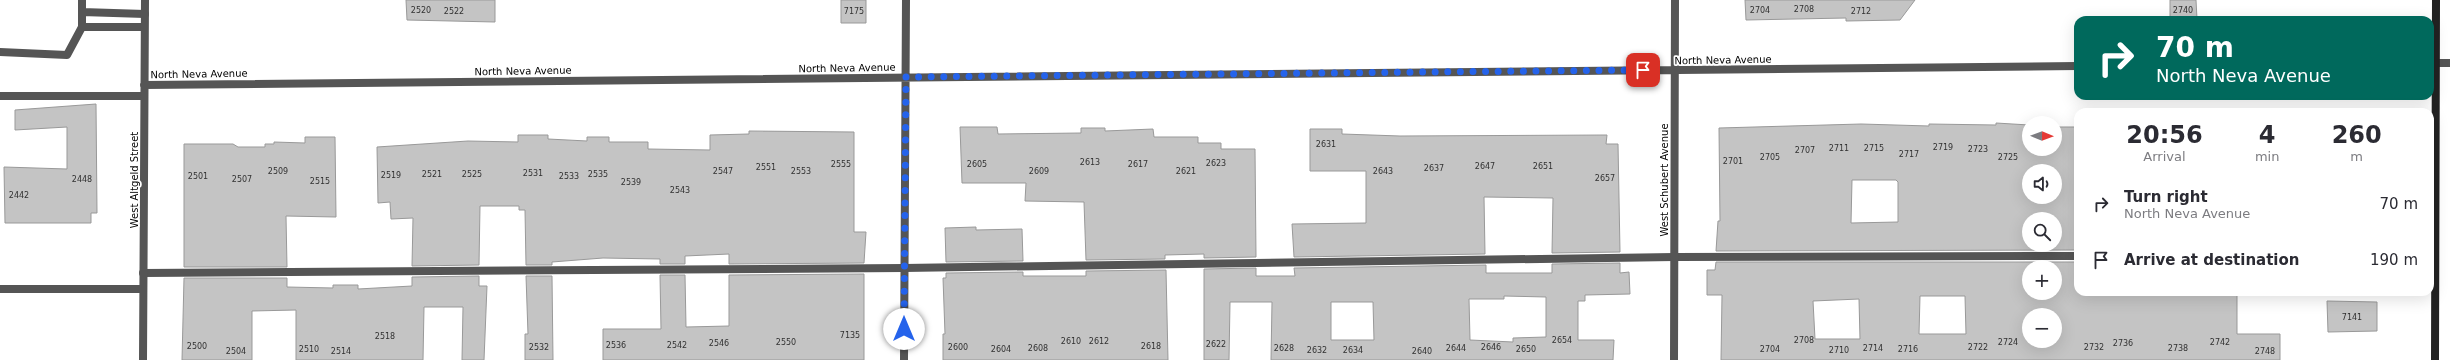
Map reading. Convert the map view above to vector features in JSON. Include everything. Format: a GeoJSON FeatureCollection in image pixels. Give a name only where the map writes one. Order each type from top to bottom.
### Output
{"type":"FeatureCollection","features":[{"type":"Feature","properties":{"kind":"main road"},"geometry":{"type":"LineString","coordinates":[[2434,42],[2436,0]]}},
{"type":"Feature","properties":{"kind":"main road"},"geometry":{"type":"LineString","coordinates":[[2434,296],[2435,360]]}},
{"type":"Feature","properties":{"kind":"street"},"geometry":{"type":"LineString","coordinates":[[0,52],[67,55],[82,27],[82,0]]}},
{"type":"Feature","properties":{"kind":"street","name":"West Altgeld Street"},"geometry":{"type":"LineString","coordinates":[[143,360],[145,0]]}},
{"type":"Feature","properties":{"kind":"street"},"geometry":{"type":"LineString","coordinates":[[904,360],[906,0]]}},
{"type":"Feature","properties":{"kind":"street","name":"West Schubert Avenue"},"geometry":{"type":"LineString","coordinates":[[1674,360],[1675,0]]}},
{"type":"Feature","properties":{"kind":"street"},"geometry":{"type":"LineString","coordinates":[[82,12],[145,14]]}},
{"type":"Feature","properties":{"kind":"street"},"geometry":{"type":"LineString","coordinates":[[82,27],[144,27]]}},
{"type":"Feature","properties":{"kind":"street"},"geometry":{"type":"LineString","coordinates":[[2434,63],[2450,63]]}},
{"type":"Feature","properties":{"kind":"street","name":"North Neva Avenue"},"geometry":{"type":"LineString","coordinates":[[144,85],[2074,66]]}},
{"type":"Feature","properties":{"kind":"street"},"geometry":{"type":"LineString","coordinates":[[0,96],[144,96]]}},
{"type":"Feature","properties":{"kind":"street"},"geometry":{"type":"LineString","coordinates":[[144,273],[904,268],[1674,257],[2074,256]]}},
{"type":"Feature","properties":{"kind":"street"},"geometry":{"type":"LineString","coordinates":[[0,289],[143,289]]}},
{"type":"Feature","properties":{"kind":"building"},"geometry":{"type":"Polygon","coordinates":[[[406,0],[495,0],[495,22],[407,20],[406,0]]]}},
{"type":"Feature","properties":{"kind":"building"},"geometry":{"type":"Polygon","coordinates":[[[841,0],[866,0],[866,23],[841,23],[841,0]]]}},
{"type":"Feature","properties":{"kind":"building"},"geometry":{"type":"Polygon","coordinates":[[[1745,0],[1915,0],[1900,20],[1846,21],[1846,18],[1746,20],[1745,0]]]}},
{"type":"Feature","properties":{"kind":"building"},"geometry":{"type":"Polygon","coordinates":[[[2170,0],[2196,0],[2197,16],[2170,16],[2170,0]]]}},
{"type":"Feature","properties":{"kind":"building"},"geometry":{"type":"Polygon","coordinates":[[[96,104],[97,213],[91,213],[91,223],[5,223],[4,167],[67,169],[67,127],[15,130],[15,110],[96,104]]]}},
{"type":"Feature","properties":{"kind":"building"},"geometry":{"type":"Polygon","coordinates":[[[1996,123],[2022,125],[2022,156],[2062,156],[2062,127],[2074,127],[2074,250],[2062,250],[2062,212],[2022,212],[2022,250],[1716,251],[1718,221],[1720,221],[1719,128],[1861,124],[1929,126],[1929,124],[1996,125],[1996,123]],[[1852,180],[1851,223],[1898,222],[1898,182],[1896,180],[1852,180]]]}},
{"type":"Feature","properties":{"kind":"building"},"geometry":{"type":"Polygon","coordinates":[[[960,127],[997,127],[998,134],[1081,133],[1081,128],[1105,128],[1105,131],[1153,129],[1154,137],[1198,137],[1198,143],[1221,143],[1221,149],[1255,149],[1256,257],[1204,258],[1204,254],[1165,255],[1165,259],[1086,260],[1084,202],[1025,201],[1026,183],[962,183],[960,127]]]}},
{"type":"Feature","properties":{"kind":"building"},"geometry":{"type":"Polygon","coordinates":[[[1310,129],[1342,129],[1342,134],[1400,136],[1607,135],[1606,144],[1618,144],[1620,252],[1552,253],[1553,198],[1484,197],[1485,254],[1294,257],[1292,224],[1366,223],[1366,171],[1310,171],[1310,129]]]}},
{"type":"Feature","properties":{"kind":"building"},"geometry":{"type":"Polygon","coordinates":[[[749,131],[854,132],[854,232],[866,232],[864,263],[729,264],[729,254],[685,256],[685,264],[660,264],[660,259],[603,258],[552,262],[552,265],[526,265],[525,210],[519,210],[519,206],[480,206],[479,265],[412,266],[413,218],[391,219],[390,202],[378,203],[377,147],[468,141],[518,142],[518,135],[548,135],[548,139],[587,141],[587,137],[609,137],[609,142],[648,142],[648,149],[710,150],[710,135],[749,134],[749,131]]]}},
{"type":"Feature","properties":{"kind":"building"},"geometry":{"type":"Polygon","coordinates":[[[305,137],[335,137],[336,217],[286,216],[287,267],[184,267],[184,144],[233,144],[238,147],[265,147],[265,144],[274,144],[274,142],[305,143],[305,137]]]}},
{"type":"Feature","properties":{"kind":"building"},"geometry":{"type":"Polygon","coordinates":[[[976,227],[976,230],[1022,229],[1023,261],[946,262],[945,228],[976,227]]]}},
{"type":"Feature","properties":{"kind":"building"},"geometry":{"type":"Polygon","coordinates":[[[1716,262],[2022,262],[2022,300],[2062,300],[2062,262],[2074,262],[2074,296],[2237,296],[2237,334],[2280,334],[2280,360],[1721,360],[1722,295],[1707,295],[1707,270],[1715,270],[1716,262]],[[1920,296],[1919,334],[1966,334],[1965,296],[1920,296]],[[1859,299],[1813,301],[1815,339],[1860,339],[1859,299]]]}},
{"type":"Feature","properties":{"kind":"building"},"geometry":{"type":"Polygon","coordinates":[[[1620,263],[1620,273],[1629,272],[1630,294],[1585,295],[1585,301],[1578,301],[1578,340],[1614,340],[1613,360],[1271,360],[1272,302],[1230,302],[1229,360],[1204,360],[1204,269],[1256,268],[1256,276],[1295,276],[1294,268],[1486,265],[1486,273],[1552,273],[1552,264],[1620,263]],[[1504,296],[1504,299],[1469,299],[1470,340],[1513,342],[1513,338],[1546,337],[1546,297],[1504,296]],[[1331,302],[1331,340],[1374,340],[1373,302],[1331,302]]]}},
{"type":"Feature","properties":{"kind":"building"},"geometry":{"type":"Polygon","coordinates":[[[1166,270],[1168,360],[943,360],[943,334],[945,334],[943,278],[946,278],[946,273],[1023,272],[1023,276],[1086,276],[1086,271],[1166,270]]]}},
{"type":"Feature","properties":{"kind":"building"},"geometry":{"type":"Polygon","coordinates":[[[864,274],[864,360],[603,360],[603,329],[661,329],[660,275],[685,275],[686,327],[729,326],[729,275],[864,274]]]}},
{"type":"Feature","properties":{"kind":"building"},"geometry":{"type":"Polygon","coordinates":[[[479,276],[479,286],[487,286],[484,360],[462,360],[463,307],[424,307],[423,360],[296,360],[296,310],[252,311],[252,360],[182,360],[184,278],[287,278],[287,287],[333,288],[333,285],[358,285],[358,289],[412,286],[412,277],[479,276]]]}},
{"type":"Feature","properties":{"kind":"building"},"geometry":{"type":"Polygon","coordinates":[[[526,276],[552,276],[553,360],[525,360],[525,334],[528,334],[526,276]]]}},
{"type":"Feature","properties":{"kind":"building"},"geometry":{"type":"Polygon","coordinates":[[[2327,301],[2377,302],[2377,331],[2328,332],[2327,301]]]}},
{"type":"Feature","properties":{"kind":"route"},"geometry":{"type":"LineString","coordinates":[[904,329],[906,77],[1643,70]]}}]}
